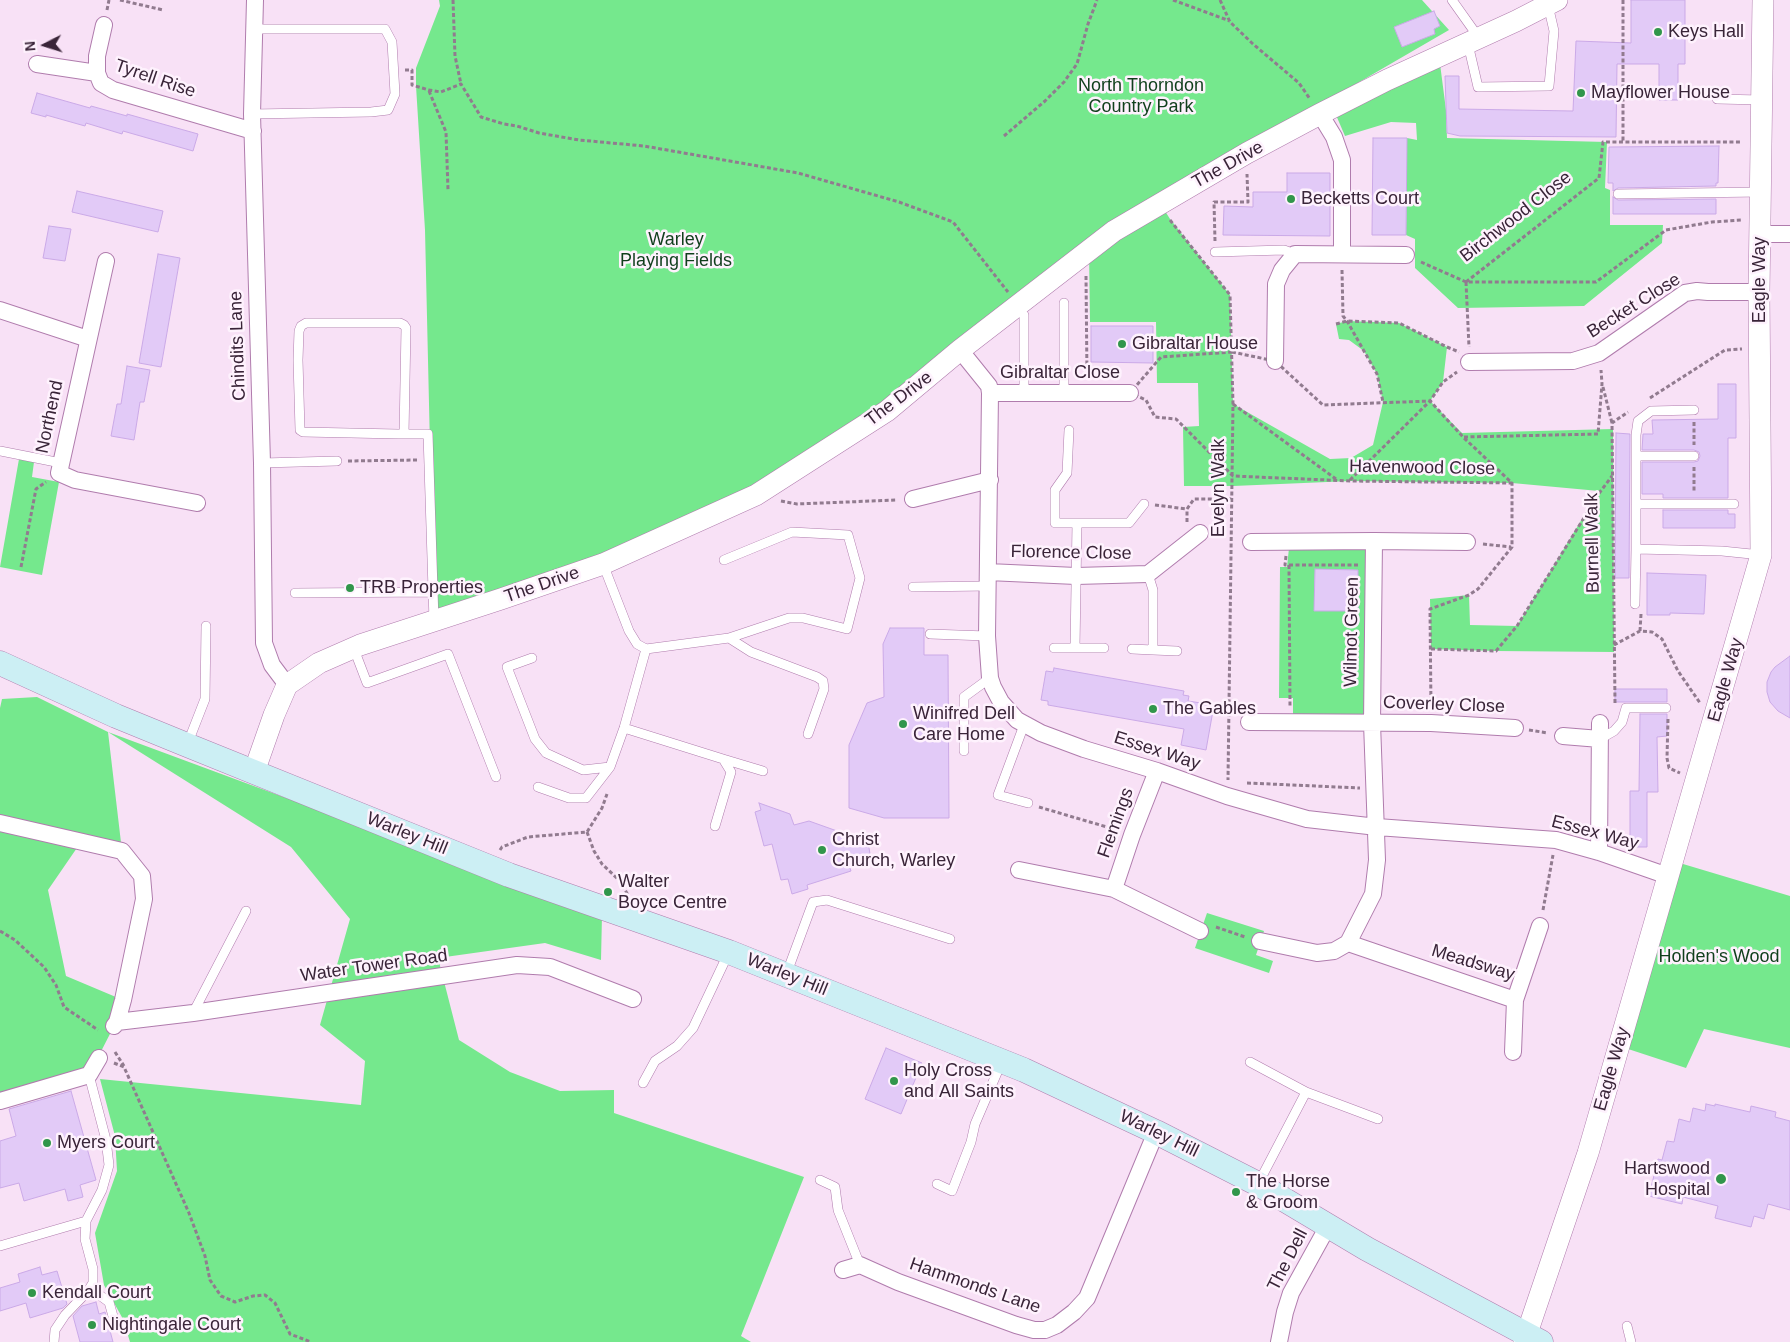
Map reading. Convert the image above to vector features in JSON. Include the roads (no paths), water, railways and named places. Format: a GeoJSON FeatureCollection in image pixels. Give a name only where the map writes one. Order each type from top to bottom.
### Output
{"type":"FeatureCollection","features":[{"type":"Feature","properties":{"kind":"main road","name":"Warley Hill"},"geometry":{"type":"LineString","coordinates":[[7,669],[187,745],[490,867],[729,952],[1024,1070],[1156,1132],[1258,1184],[1418,1278],[1531,1340]]}},
{"type":"Feature","properties":{"kind":"street","name":"Chindits Lane"},"geometry":{"type":"LineString","coordinates":[[255,0],[252,114],[262,463],[264,643],[272,665],[287,685]]}},
{"type":"Feature","properties":{"kind":"street","name":"Eagle Way"},"geometry":{"type":"LineString","coordinates":[[1531,1340],[1588,1153],[1761,555],[1760,226],[1763,0]]}},
{"type":"Feature","properties":{"kind":"street","name":"The Drive"},"geometry":{"type":"LineString","coordinates":[[287,685],[319,663],[360,645],[602,564],[756,495],[887,411],[960,350],[1021,310],[1085,252],[1114,231],[1247,153],[1320,114],[1552,2]]}},
{"type":"Feature","properties":{"kind":"street","name":"Tyrell Rise"},"geometry":{"type":"LineString","coordinates":[[104,26],[97,56],[96,73],[101,83],[113,90],[253,131]]}},
{"type":"Feature","properties":{"kind":"street"},"geometry":{"type":"LineString","coordinates":[[37,64],[96,73]]}},
{"type":"Feature","properties":{"kind":"street"},"geometry":{"type":"LineString","coordinates":[[1320,114],[1334,137],[1342,160],[1342,254]]}},
{"type":"Feature","properties":{"kind":"street"},"geometry":{"type":"LineString","coordinates":[[1760,226],[1790,234]]}},
{"type":"Feature","properties":{"kind":"street"},"geometry":{"type":"LineString","coordinates":[[1275,361],[1276,284],[1282,270],[1295,254],[1406,255]]}},
{"type":"Feature","properties":{"kind":"street","name":"Northend"},"geometry":{"type":"LineString","coordinates":[[106,261],[60,468],[75,480],[197,503]]}},
{"type":"Feature","properties":{"kind":"street","name":"Becket Close"},"geometry":{"type":"LineString","coordinates":[[1469,359],[1573,361],[1599,353],[1685,293],[1697,291],[1760,292]]}},
{"type":"Feature","properties":{"kind":"street"},"geometry":{"type":"LineString","coordinates":[[0,310],[88,338]]}},
{"type":"Feature","properties":{"kind":"street"},"geometry":{"type":"LineString","coordinates":[[960,350],[989,386],[990,393]]}},
{"type":"Feature","properties":{"kind":"street","name":"Gibraltar Close"},"geometry":{"type":"LineString","coordinates":[[990,393],[1130,393]]}},
{"type":"Feature","properties":{"kind":"street","name":"Essex Way"},"geometry":{"type":"LineString","coordinates":[[990,393],[986,636],[990,678],[1002,702],[1017,720],[1024,725],[1084,750],[1228,789],[1307,819],[1377,827],[1556,840],[1599,852],[1668,876]]}},
{"type":"Feature","properties":{"kind":"street"},"geometry":{"type":"LineString","coordinates":[[913,500],[990,480]]}},
{"type":"Feature","properties":{"kind":"street","name":"Florence Close"},"geometry":{"type":"LineString","coordinates":[[988,579],[1148,574],[1194,538]]}},
{"type":"Feature","properties":{"kind":"street","name":"Wilmot Green"},"geometry":{"type":"LineString","coordinates":[[1374,541],[1372,723],[1377,827]]}},
{"type":"Feature","properties":{"kind":"street"},"geometry":{"type":"LineString","coordinates":[[1251,542],[1467,542]]}},
{"type":"Feature","properties":{"kind":"street"},"geometry":{"type":"LineString","coordinates":[[254,772],[274,715],[287,685]]}},
{"type":"Feature","properties":{"kind":"street"},"geometry":{"type":"LineString","coordinates":[[1249,722],[1372,723]]}},
{"type":"Feature","properties":{"kind":"street","name":"Coverley Close"},"geometry":{"type":"LineString","coordinates":[[1372,723],[1431,723],[1515,728]]}},
{"type":"Feature","properties":{"kind":"street"},"geometry":{"type":"LineString","coordinates":[[1563,736],[1605,731],[1599,852]]}},
{"type":"Feature","properties":{"kind":"street","name":"Flemings"},"geometry":{"type":"LineString","coordinates":[[1114,889],[1157,770]]}},
{"type":"Feature","properties":{"kind":"street","name":"Water Tower Road"},"geometry":{"type":"LineString","coordinates":[[0,824],[122,850],[142,876],[144,899],[124,1000],[111,1027],[517,965],[550,967],[633,999]]}},
{"type":"Feature","properties":{"kind":"street"},"geometry":{"type":"LineString","coordinates":[[1260,942],[1317,954],[1334,951],[1348,942],[1373,894],[1378,860],[1377,827]]}},
{"type":"Feature","properties":{"kind":"street"},"geometry":{"type":"LineString","coordinates":[[1019,870],[1114,889],[1200,931]]}},
{"type":"Feature","properties":{"kind":"street","name":"Meadsway"},"geometry":{"type":"LineString","coordinates":[[1348,942],[1514,1000],[1540,926]]}},
{"type":"Feature","properties":{"kind":"street"},"geometry":{"type":"LineString","coordinates":[[1513,1052],[1514,1000]]}},
{"type":"Feature","properties":{"kind":"street"},"geometry":{"type":"LineString","coordinates":[[0,1101],[89,1075],[99,1058]]}},
{"type":"Feature","properties":{"kind":"street","name":"Hammonds Lane"},"geometry":{"type":"LineString","coordinates":[[860,1265],[898,1282],[1016,1325],[1034,1336],[1058,1325],[1087,1298],[1156,1132]]}},
{"type":"Feature","properties":{"kind":"street","name":"The Dell"},"geometry":{"type":"LineString","coordinates":[[1279,1342],[1291,1293],[1328,1226]]}},
{"type":"Feature","properties":{"kind":"street"},"geometry":{"type":"LineString","coordinates":[[843,1270],[860,1265]]}},
{"type":"Feature","properties":{"kind":"lane"},"geometry":{"type":"LineString","coordinates":[[1452,0],[1459,4],[1474,41],[1478,87],[1549,86],[1554,31],[1552,2]]}},
{"type":"Feature","properties":{"kind":"lane"},"geometry":{"type":"LineString","coordinates":[[252,114],[388,110],[395,94],[392,42],[384,28],[255,29]]}},
{"type":"Feature","properties":{"kind":"lane"},"geometry":{"type":"LineString","coordinates":[[1718,99],[1761,100]]}},
{"type":"Feature","properties":{"kind":"lane"},"geometry":{"type":"LineString","coordinates":[[1618,194],[1761,192]]}},
{"type":"Feature","properties":{"kind":"lane"},"geometry":{"type":"LineString","coordinates":[[1215,252],[1284,250],[1295,254]]}},
{"type":"Feature","properties":{"kind":"lane"},"geometry":{"type":"LineString","coordinates":[[1064,302],[1064,393]]}},
{"type":"Feature","properties":{"kind":"lane"},"geometry":{"type":"LineString","coordinates":[[1021,310],[1024,394]]}},
{"type":"Feature","properties":{"kind":"lane"},"geometry":{"type":"LineString","coordinates":[[404,434],[406,328],[404,325],[400,323],[306,323],[301,326],[299,331],[298,360],[300,430],[303,432],[404,434],[428,434],[434,621]]}},
{"type":"Feature","properties":{"kind":"lane"},"geometry":{"type":"LineString","coordinates":[[1635,604],[1636,435],[1638,421],[1651,411],[1694,410]]}},
{"type":"Feature","properties":{"kind":"lane"},"geometry":{"type":"LineString","coordinates":[[1069,430],[1067,473],[1055,490],[1055,523],[1129,523],[1144,504]]}},
{"type":"Feature","properties":{"kind":"lane"},"geometry":{"type":"LineString","coordinates":[[0,451],[60,468]]}},
{"type":"Feature","properties":{"kind":"lane"},"geometry":{"type":"LineString","coordinates":[[1636,456],[1694,456]]}},
{"type":"Feature","properties":{"kind":"lane"},"geometry":{"type":"LineString","coordinates":[[262,463],[337,462]]}},
{"type":"Feature","properties":{"kind":"lane"},"geometry":{"type":"LineString","coordinates":[[1636,504],[1734,504]]}},
{"type":"Feature","properties":{"kind":"lane"},"geometry":{"type":"LineString","coordinates":[[1075,648],[1077,523]]}},
{"type":"Feature","properties":{"kind":"lane"},"geometry":{"type":"LineString","coordinates":[[602,564],[629,631],[638,644],[646,648],[728,638],[789,618],[803,618],[847,629],[860,578],[848,535],[792,532],[724,560]]}},
{"type":"Feature","properties":{"kind":"lane"},"geometry":{"type":"LineString","coordinates":[[1636,549],[1722,551],[1761,555]]}},
{"type":"Feature","properties":{"kind":"lane"},"geometry":{"type":"LineString","coordinates":[[1148,574],[1153,590],[1153,650]]}},
{"type":"Feature","properties":{"kind":"lane"},"geometry":{"type":"LineString","coordinates":[[913,587],[988,579]]}},
{"type":"Feature","properties":{"kind":"lane"},"geometry":{"type":"LineString","coordinates":[[295,593],[433,592]]}},
{"type":"Feature","properties":{"kind":"lane"},"geometry":{"type":"LineString","coordinates":[[187,745],[205,700],[206,626]]}},
{"type":"Feature","properties":{"kind":"lane"},"geometry":{"type":"LineString","coordinates":[[930,634],[986,636]]}},
{"type":"Feature","properties":{"kind":"lane"},"geometry":{"type":"LineString","coordinates":[[728,638],[751,652],[823,681],[824,689],[808,734]]}},
{"type":"Feature","properties":{"kind":"lane"},"geometry":{"type":"LineString","coordinates":[[538,787],[569,798],[586,798],[610,767],[624,728],[646,648]]}},
{"type":"Feature","properties":{"kind":"lane"},"geometry":{"type":"LineString","coordinates":[[1054,648],[1104,648]]}},
{"type":"Feature","properties":{"kind":"lane"},"geometry":{"type":"LineString","coordinates":[[354,649],[368,683],[448,654],[496,777]]}},
{"type":"Feature","properties":{"kind":"lane"},"geometry":{"type":"LineString","coordinates":[[1132,650],[1176,651]]}},
{"type":"Feature","properties":{"kind":"lane"},"geometry":{"type":"LineString","coordinates":[[532,658],[507,667],[535,739],[546,753],[583,770],[610,767]]}},
{"type":"Feature","properties":{"kind":"lane"},"geometry":{"type":"LineString","coordinates":[[964,751],[964,697],[990,678]]}},
{"type":"Feature","properties":{"kind":"lane"},"geometry":{"type":"LineString","coordinates":[[1605,731],[1622,722],[1626,708],[1666,708]]}},
{"type":"Feature","properties":{"kind":"lane"},"geometry":{"type":"LineString","coordinates":[[1024,725],[998,795],[1028,803]]}},
{"type":"Feature","properties":{"kind":"lane"},"geometry":{"type":"LineString","coordinates":[[624,728],[723,760],[764,771]]}},
{"type":"Feature","properties":{"kind":"lane"},"geometry":{"type":"LineString","coordinates":[[715,826],[731,772],[723,760]]}},
{"type":"Feature","properties":{"kind":"lane"},"geometry":{"type":"LineString","coordinates":[[786,975],[813,902],[827,900],[950,939]]}},
{"type":"Feature","properties":{"kind":"lane"},"geometry":{"type":"LineString","coordinates":[[193,1013],[246,911]]}},
{"type":"Feature","properties":{"kind":"lane"},"geometry":{"type":"LineString","coordinates":[[643,1083],[656,1061],[677,1046],[693,1028],[729,952]]}},
{"type":"Feature","properties":{"kind":"lane"},"geometry":{"type":"LineString","coordinates":[[937,1184],[952,1191],[971,1142],[975,1124],[1002,1061]]}},
{"type":"Feature","properties":{"kind":"lane"},"geometry":{"type":"LineString","coordinates":[[1250,1062],[1306,1092],[1378,1119]]}},
{"type":"Feature","properties":{"kind":"lane"},"geometry":{"type":"LineString","coordinates":[[54,1342],[55,1330],[94,1283],[93,1269],[85,1239],[86,1221],[102,1190],[109,1165],[106,1140],[89,1075]]}},
{"type":"Feature","properties":{"kind":"lane"},"geometry":{"type":"LineString","coordinates":[[1258,1184],[1306,1092]]}},
{"type":"Feature","properties":{"kind":"lane"},"geometry":{"type":"LineString","coordinates":[[820,1180],[835,1187],[838,1210],[860,1265]]}},
{"type":"Feature","properties":{"kind":"lane"},"geometry":{"type":"LineString","coordinates":[[0,1246],[86,1221]]}},
{"type":"Feature","properties":{"kind":"lane"},"geometry":{"type":"LineString","coordinates":[[88,1291],[98,1294],[109,1302],[116,1327]]}},
{"type":"Feature","properties":{"kind":"lane"},"geometry":{"type":"LineString","coordinates":[[1628,1326],[1631,1342]]}},
{"type":"Feature","properties":{"kind":"place","name":"Keys Hall"},"geometry":{"type":"Point","coordinates":[1658,32]}},
{"type":"Feature","properties":{"kind":"place","name":"Mayflower House"},"geometry":{"type":"Point","coordinates":[1581,93]}},
{"type":"Feature","properties":{"kind":"place","name":"Becketts Court"},"geometry":{"type":"Point","coordinates":[1291,199]}},
{"type":"Feature","properties":{"kind":"place","name":"Gibraltar House"},"geometry":{"type":"Point","coordinates":[1122,344]}},
{"type":"Feature","properties":{"kind":"place","name":"TRB Properties"},"geometry":{"type":"Point","coordinates":[350,588]}},
{"type":"Feature","properties":{"kind":"place","name":"The Gables"},"geometry":{"type":"Point","coordinates":[1153,709]}},
{"type":"Feature","properties":{"kind":"place","name":"Winifred Dell Care Home"},"geometry":{"type":"Point","coordinates":[903,724]}},
{"type":"Feature","properties":{"kind":"place","name":"Christ Church, Warley"},"geometry":{"type":"Point","coordinates":[822,850]}},
{"type":"Feature","properties":{"kind":"place","name":"Walter Boyce Centre"},"geometry":{"type":"Point","coordinates":[608,892]}},
{"type":"Feature","properties":{"kind":"place","name":"Holy Cross and All Saints"},"geometry":{"type":"Point","coordinates":[894,1081]}},
{"type":"Feature","properties":{"kind":"place","name":"Myers Court"},"geometry":{"type":"Point","coordinates":[47,1143]}},
{"type":"Feature","properties":{"kind":"place","name":"Hartswood Hospital"},"geometry":{"type":"Point","coordinates":[1721,1179]}},
{"type":"Feature","properties":{"kind":"place","name":"The Horse & Groom"},"geometry":{"type":"Point","coordinates":[1236,1192]}},
{"type":"Feature","properties":{"kind":"place","name":"Kendall Court"},"geometry":{"type":"Point","coordinates":[32,1293]}},
{"type":"Feature","properties":{"kind":"place","name":"Nightingale Court"},"geometry":{"type":"Point","coordinates":[92,1325]}},
{"type":"Feature","properties":{"kind":"park label","name":"North Thorndon Country Park"},"geometry":{"type":"Point","coordinates":[1141,96]}},
{"type":"Feature","properties":{"kind":"park label","name":"Warley Playing Fields"},"geometry":{"type":"Point","coordinates":[676,250]}},
{"type":"Feature","properties":{"kind":"park label","name":"Holden's Wood"},"geometry":{"type":"Point","coordinates":[1719,957]}}]}
